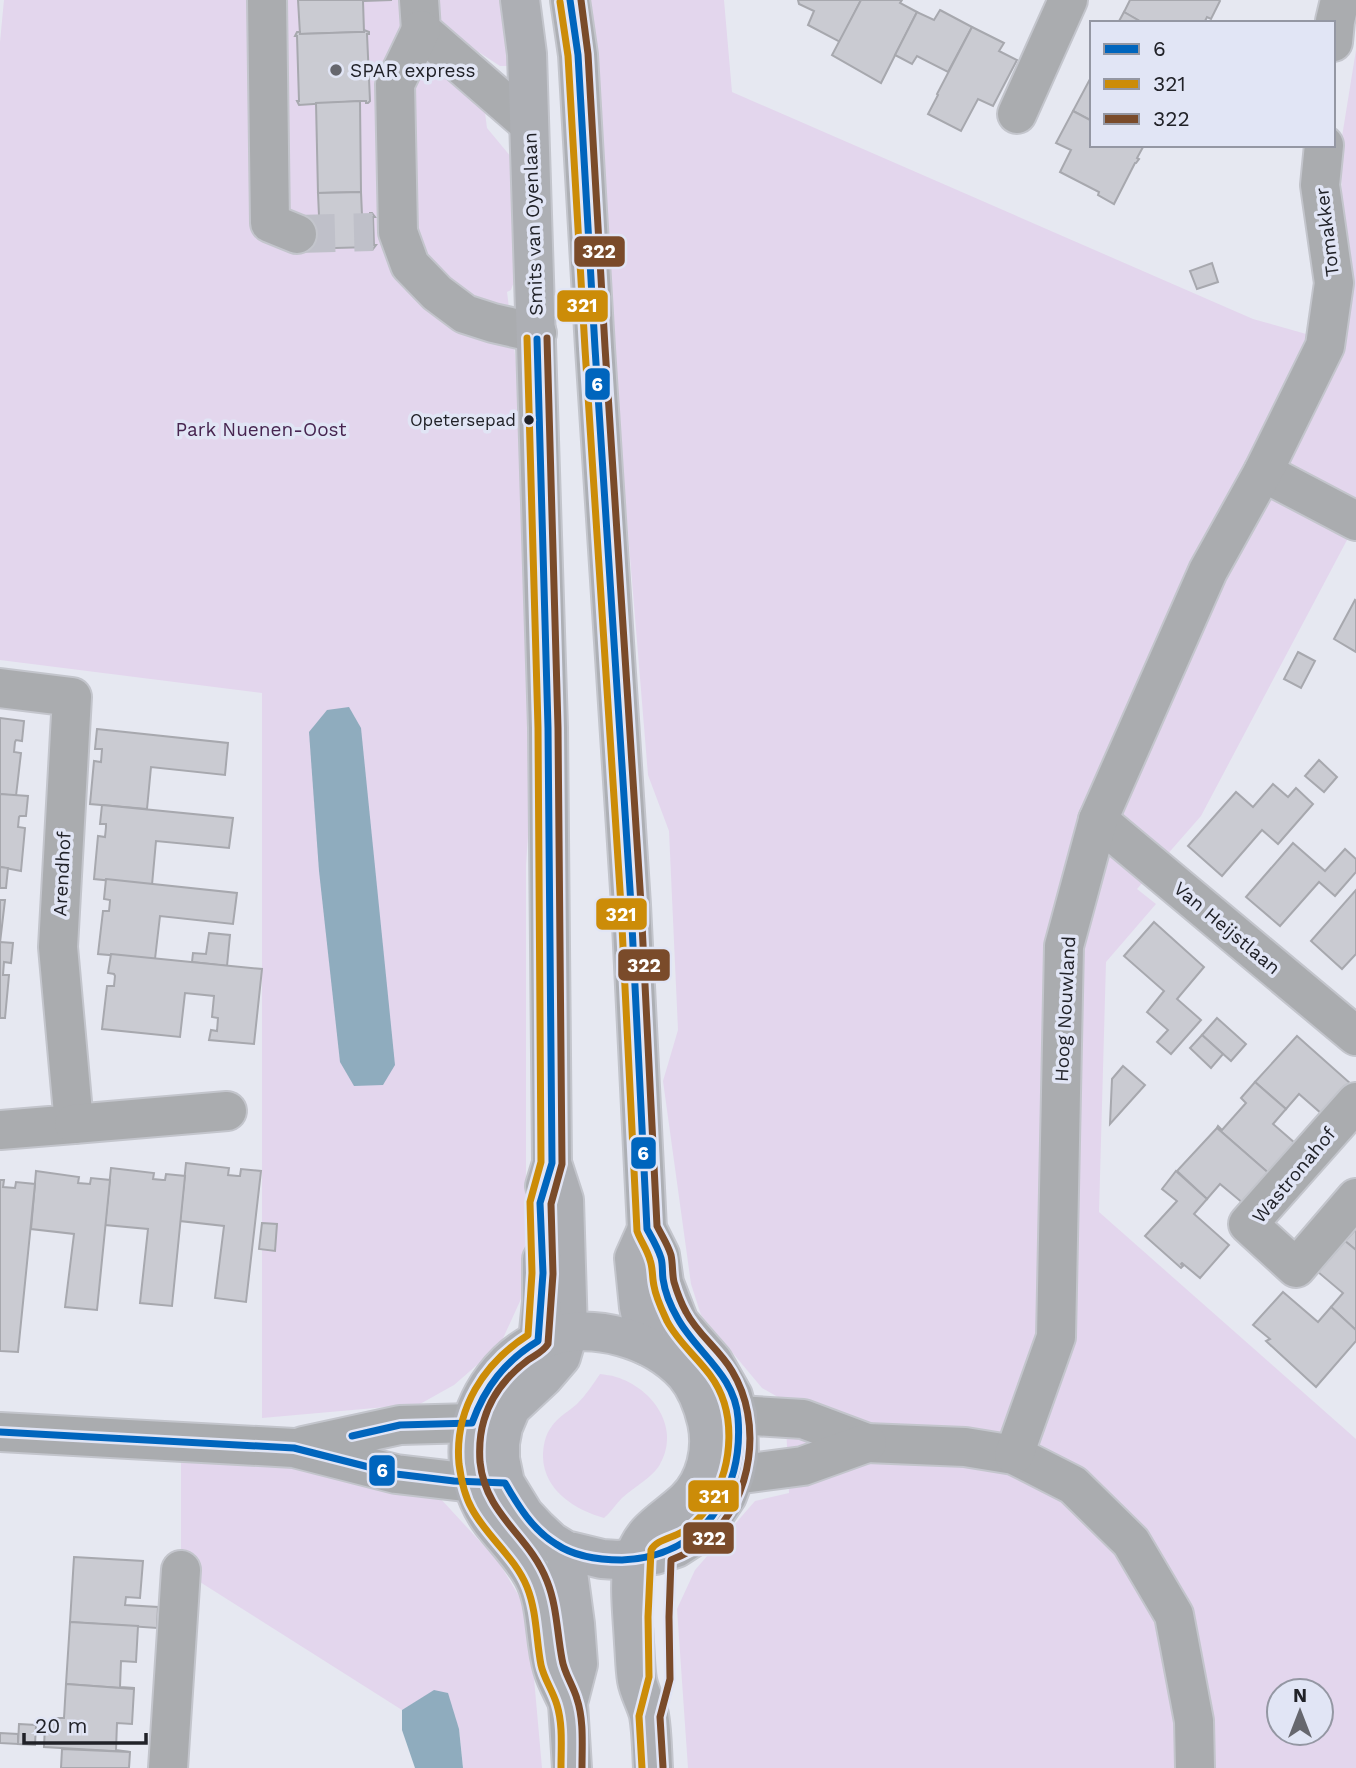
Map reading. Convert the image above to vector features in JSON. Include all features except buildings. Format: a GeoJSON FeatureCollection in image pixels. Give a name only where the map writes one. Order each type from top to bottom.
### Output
{"type":"FeatureCollection","features":[{"type":"Feature","properties":{"kind":"main road","name":"Smits van Oyenlaan"},"geometry":{"type":"LineString","coordinates":[[520,0],[527,54],[548,727],[552,1163],[564,1200],[567,1263],[553,1337]]}},
{"type":"Feature","properties":{"kind":"main road"},"geometry":{"type":"LineString","coordinates":[[570,0],[578,55],[631,905],[647,1230],[660,1255],[664,1283],[679,1322],[713,1361],[733,1396],[709,1434],[709,1450],[698,1486],[641,1540],[648,1556]]}},
{"type":"Feature","properties":{"kind":"main road"},"geometry":{"type":"LineString","coordinates":[[647,1230],[634,1258],[639,1307],[647,1346]]}},
{"type":"Feature","properties":{"kind":"main road"},"geometry":{"type":"LineString","coordinates":[[586,1332],[623,1337],[647,1346],[673,1363],[686,1376],[699,1398],[721,1413],[739,1455],[727,1496],[706,1527],[676,1548],[648,1556],[602,1559],[565,1550],[538,1529],[469,1461],[468,1442],[477,1407],[496,1376],[510,1361],[523,1350],[553,1337],[586,1332]]}},
{"type":"Feature","properties":{"kind":"main road"},"geometry":{"type":"LineString","coordinates":[[553,1337],[561,1357],[511,1408],[503,1427],[500,1459],[479,1500],[490,1520],[534,1577],[540,1594],[553,1669],[568,1703]]}},
{"type":"Feature","properties":{"kind":"main road"},"geometry":{"type":"LineString","coordinates":[[565,1550],[578,1664],[568,1703],[572,1768]]}},
{"type":"Feature","properties":{"kind":"main road"},"geometry":{"type":"LineString","coordinates":[[648,1556],[632,1574],[633,1625],[637,1682],[649,1716],[653,1768]]}},
{"type":"Feature","properties":{"kind":"street"},"geometry":{"type":"LineString","coordinates":[[267,0],[270,223],[296,234]]}},
{"type":"Feature","properties":{"kind":"street"},"geometry":{"type":"LineString","coordinates":[[1335,21],[1340,0]]}},
{"type":"Feature","properties":{"kind":"street"},"geometry":{"type":"LineString","coordinates":[[1017,114],[1067,1]]}},
{"type":"Feature","properties":{"kind":"street"},"geometry":{"type":"LineString","coordinates":[[529,124],[420,15],[395,84],[386,232],[410,265],[437,293],[465,314],[537,333]]}},
{"type":"Feature","properties":{"kind":"street","name":"Tomakker"},"geometry":{"type":"LineString","coordinates":[[1263,472],[1325,346],[1334,283],[1320,185],[1324,147]]}},
{"type":"Feature","properties":{"kind":"street"},"geometry":{"type":"LineString","coordinates":[[1263,472],[1356,520]]}},
{"type":"Feature","properties":{"kind":"street","name":"Hoog Nouwland"},"geometry":{"type":"LineString","coordinates":[[1014,1455],[1056,1337],[1064,946],[1098,820],[1208,571],[1263,472]]}},
{"type":"Feature","properties":{"kind":"street","name":"Arendhof"},"geometry":{"type":"LineString","coordinates":[[0,688],[72,697],[58,947],[74,1124]]}},
{"type":"Feature","properties":{"kind":"street","name":"Van Heijstlaan"},"geometry":{"type":"LineString","coordinates":[[1098,820],[1356,1036]]}},
{"type":"Feature","properties":{"kind":"street","name":"Wastronahof"},"geometry":{"type":"LineString","coordinates":[[1356,1102],[1248,1224],[1296,1268],[1356,1198]]}},
{"type":"Feature","properties":{"kind":"street"},"geometry":{"type":"LineString","coordinates":[[0,1130],[227,1111]]}},
{"type":"Feature","properties":{"kind":"street"},"geometry":{"type":"LineString","coordinates":[[721,1413],[803,1419],[867,1443],[965,1447],[1014,1455],[1073,1485],[1131,1542],[1174,1615],[1194,1721],[1195,1768]]}},
{"type":"Feature","properties":{"kind":"street"},"geometry":{"type":"LineString","coordinates":[[294,1448],[400,1426],[472,1423]]}},
{"type":"Feature","properties":{"kind":"street"},"geometry":{"type":"LineString","coordinates":[[0,1432],[294,1448],[396,1474],[489,1483]]}},
{"type":"Feature","properties":{"kind":"street"},"geometry":{"type":"LineString","coordinates":[[735,1475],[803,1466],[867,1443]]}},
{"type":"Feature","properties":{"kind":"street"},"geometry":{"type":"LineString","coordinates":[[168,1768],[181,1570]]}},
{"type":"Feature","properties":{"kind":"green space","name":"Park Nuenen-Oost"},"geometry":{"type":"Polygon","coordinates":[[[4,0],[505,0],[510,66],[500,66],[477,51],[487,128],[511,157],[521,262],[511,290],[507,292],[526,441],[535,737],[526,865],[526,1288],[500,1345],[454,1385],[420,1404],[262,1418],[262,693],[0,660],[0,42],[4,0]]]}},
{"type":"Feature","properties":{"kind":"green space"},"geometry":{"type":"Polygon","coordinates":[[[582,0],[724,0],[732,92],[1253,319],[1345,345],[1346,290],[1340,149],[1356,50],[1356,523],[1201,816],[1137,889],[1156,904],[1106,962],[1099,1212],[1356,1439],[1356,1768],[688,1768],[677,1609],[695,1570],[755,1501],[789,1493],[785,1401],[762,1388],[701,1315],[691,1284],[663,1081],[678,1030],[669,831],[648,775],[582,0]]]}},
{"type":"Feature","properties":{"kind":"green space"},"geometry":{"type":"Polygon","coordinates":[[[600,1374],[616,1377],[642,1390],[660,1412],[667,1438],[659,1466],[622,1498],[604,1518],[583,1510],[555,1489],[549,1480],[543,1457],[550,1429],[580,1401],[600,1374]]]}},
{"type":"Feature","properties":{"kind":"green space"},"geometry":{"type":"Polygon","coordinates":[[[181,1443],[439,1497],[498,1561],[528,1611],[542,1768],[463,1768],[459,1729],[434,1691],[402,1710],[181,1570],[181,1443]]]}},
{"type":"Feature","properties":{"kind":"water"},"geometry":{"type":"Polygon","coordinates":[[[349,707],[361,728],[395,1065],[383,1085],[354,1086],[340,1062],[319,871],[309,732],[327,710],[349,707]]]}},
{"type":"Feature","properties":{"kind":"water"},"geometry":{"type":"Polygon","coordinates":[[[434,1690],[448,1693],[459,1729],[463,1768],[415,1768],[402,1730],[402,1710],[434,1690]]]}},
{"type":"Feature","properties":{"kind":"tunnel"},"geometry":{"type":"LineString","coordinates":[[297,234],[373,232]]}},
{"type":"Feature","properties":{"kind":"transit line","name":"6"},"geometry":{"type":"LineString","coordinates":[[0,1432],[294,1448],[396,1474],[454,1481],[505,1483],[540,1532],[571,1552],[605,1559],[622,1560],[650,1556],[675,1547],[695,1534],[712,1516],[725,1495],[734,1471],[738,1446],[735,1403],[723,1377],[686,1331],[673,1310],[664,1284],[661,1258],[647,1229],[631,905],[578,55],[570,0]]}},
{"type":"Feature","properties":{"kind":"transit line","name":"322"},"geometry":{"type":"LineString","coordinates":[[581,0],[588,54],[641,904],[657,1226],[671,1255],[674,1282],[684,1309],[696,1328],[727,1363],[742,1391],[750,1436],[744,1481],[723,1522],[704,1542],[671,1560],[670,1679],[660,1717],[663,1767]]}},
{"type":"Feature","properties":{"kind":"transit line","name":"321"},"geometry":{"type":"LineString","coordinates":[[560,2],[568,56],[621,906],[637,1231],[649,1256],[656,1295],[667,1321],[719,1389],[725,1405],[729,1438],[724,1471],[705,1510],[695,1523],[660,1541],[651,1550],[649,1677],[639,1716],[642,1768]]}},
{"type":"Feature","properties":{"kind":"transit line","name":"321"},"geometry":{"type":"LineString","coordinates":[[527,338],[538,728],[541,1162],[530,1202],[532,1273],[528,1335],[498,1359],[475,1389],[461,1425],[459,1464],[463,1487],[472,1509],[515,1566],[527,1587],[535,1616],[541,1665],[559,1713],[561,1768]]}},
{"type":"Feature","properties":{"kind":"transit line","name":"322"},"geometry":{"type":"LineString","coordinates":[[547,338],[558,728],[562,1164],[551,1204],[553,1274],[548,1344],[514,1372],[496,1394],[483,1425],[480,1462],[490,1497],[530,1550],[547,1581],[555,1610],[563,1664],[581,1715],[582,1768]]}},
{"type":"Feature","properties":{"kind":"transit line","name":"6"},"geometry":{"type":"LineString","coordinates":[[352,1436],[400,1425],[472,1423],[483,1398],[506,1366],[538,1341],[543,1273],[540,1203],[552,1163],[548,728],[537,339]]}},
{"type":"Feature","properties":{"kind":"place","name":"SPAR express"},"geometry":{"type":"Point","coordinates":[336,70]}},
{"type":"Feature","properties":{"kind":"place","name":"Opetersepad"},"geometry":{"type":"Point","coordinates":[529,420]}}]}
